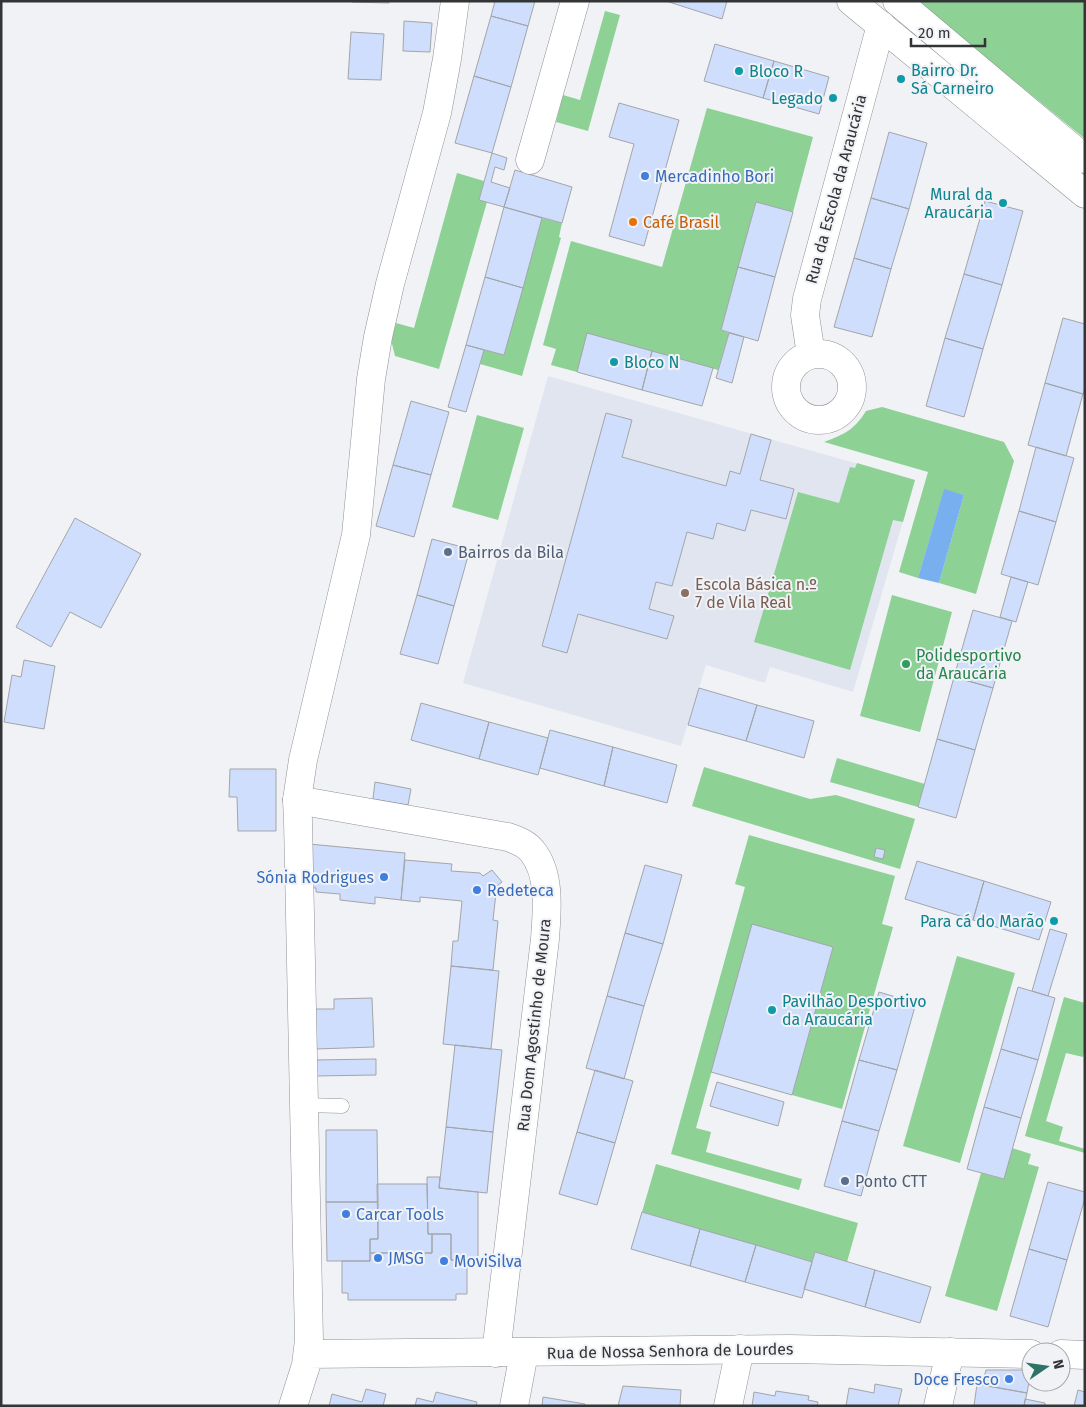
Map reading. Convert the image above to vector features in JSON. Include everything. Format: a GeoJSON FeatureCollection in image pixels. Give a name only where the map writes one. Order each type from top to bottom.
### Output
{"type":"FeatureCollection","features":[{"type":"Feature","properties":{"kind":"street"},"geometry":{"type":"LineString","coordinates":[[294,1406],[308,1354],[309,1324],[297,800],[309,731],[354,543],[371,379],[378,337],[390,284],[442,88],[455,1]]}},
{"type":"Feature","properties":{"kind":"street"},"geometry":{"type":"LineString","coordinates":[[426,154],[450,90],[474,1]]}},
{"type":"Feature","properties":{"kind":"street"},"geometry":{"type":"LineString","coordinates":[[530,160],[575,1]]}},
{"type":"Feature","properties":{"kind":"street"},"geometry":{"type":"LineString","coordinates":[[851,1],[1085,194]]}},
{"type":"Feature","properties":{"kind":"street"},"geometry":{"type":"LineString","coordinates":[[896,1],[1085,159]]}},
{"type":"Feature","properties":{"kind":"street","name":"Rua da Escola da Araucária"},"geometry":{"type":"LineString","coordinates":[[811,355],[805,315],[806,299],[881,25]]}},
{"type":"Feature","properties":{"kind":"street","name":"Rua Dom Agostinho de Moura"},"geometry":{"type":"LineString","coordinates":[[297,800],[508,837],[520,842],[531,850],[543,874],[546,911],[545,939],[496,1352]]}},
{"type":"Feature","properties":{"kind":"street"},"geometry":{"type":"LineString","coordinates":[[728,1406],[740,1349]]}},
{"type":"Feature","properties":{"kind":"street","name":"Rua de Nossa Senhora de Lourdes"},"geometry":{"type":"LineString","coordinates":[[308,1354],[337,1352],[524,1353],[740,1349],[1021,1354]]}},
{"type":"Feature","properties":{"kind":"street"},"geometry":{"type":"LineString","coordinates":[[938,1406],[950,1352]]}},
{"type":"Feature","properties":{"kind":"street"},"geometry":{"type":"LineString","coordinates":[[514,1406],[524,1353]]}},
{"type":"Feature","properties":{"kind":"street"},"geometry":{"type":"LineString","coordinates":[[1071,1354],[1085,1355]]}},
{"type":"Feature","properties":{"kind":"lane"},"geometry":{"type":"LineString","coordinates":[[304,1104],[342,1106]]}},
{"type":"Feature","properties":{"kind":"shaded area","name":"Escola Básica n.º 7 de Vila Real"},"geometry":{"type":"Polygon","coordinates":[[[548,376],[915,480],[853,692],[770,667],[765,683],[706,665],[681,746],[463,683],[548,376]]]}},
{"type":"Feature","properties":{"kind":"green space"},"geometry":{"type":"Polygon","coordinates":[[[917,1],[1085,1],[1085,139],[917,1]]]}},
{"type":"Feature","properties":{"kind":"green space"},"geometry":{"type":"Polygon","coordinates":[[[605,11],[620,15],[588,131],[556,122],[563,95],[580,100],[605,11]]]}},
{"type":"Feature","properties":{"kind":"green space"},"geometry":{"type":"Polygon","coordinates":[[[707,108],[813,137],[793,212],[756,202],[721,330],[729,333],[718,370],[588,334],[577,372],[551,365],[556,349],[543,345],[571,241],[662,267],[707,108]]]}},
{"type":"Feature","properties":{"kind":"green space"},"geometry":{"type":"Polygon","coordinates":[[[457,173],[484,181],[479,200],[487,202],[439,369],[395,356],[391,340],[396,323],[414,328],[457,173]]]}},
{"type":"Feature","properties":{"kind":"green space"},"geometry":{"type":"Polygon","coordinates":[[[542,218],[562,223],[559,237],[561,238],[522,376],[480,364],[484,350],[504,355],[542,218]]]}},
{"type":"Feature","properties":{"kind":"green space"},"geometry":{"type":"Polygon","coordinates":[[[882,407],[1004,442],[1014,461],[976,594],[939,583],[964,495],[944,490],[918,578],[899,572],[928,472],[824,442],[848,431],[866,411],[882,407]]]}},
{"type":"Feature","properties":{"kind":"green space"},"geometry":{"type":"Polygon","coordinates":[[[477,415],[524,428],[498,520],[452,507],[477,415]]]}},
{"type":"Feature","properties":{"kind":"green space"},"geometry":{"type":"Polygon","coordinates":[[[857,463],[915,480],[903,522],[893,520],[850,670],[754,642],[798,492],[839,503],[850,467],[855,468],[857,463]]]}},
{"type":"Feature","properties":{"kind":"green space","name":"Polidesportivo da Araucária"},"geometry":{"type":"Polygon","coordinates":[[[892,595],[952,612],[920,732],[860,716],[892,595]]]}},
{"type":"Feature","properties":{"kind":"green space"},"geometry":{"type":"Polygon","coordinates":[[[837,758],[925,784],[918,807],[830,782],[837,758]]]}},
{"type":"Feature","properties":{"kind":"green space"},"geometry":{"type":"Polygon","coordinates":[[[704,767],[810,799],[836,795],[915,819],[900,869],[692,806],[704,767]]]}},
{"type":"Feature","properties":{"kind":"green space"},"geometry":{"type":"Polygon","coordinates":[[[749,835],[895,876],[882,924],[893,927],[842,1109],[792,1095],[833,947],[752,925],[696,1128],[711,1132],[706,1152],[802,1179],[799,1190],[671,1154],[745,887],[735,884],[749,835]]]}},
{"type":"Feature","properties":{"kind":"green space"},"geometry":{"type":"Polygon","coordinates":[[[957,956],[1015,973],[960,1163],[903,1146],[957,956]]]}},
{"type":"Feature","properties":{"kind":"green space"},"geometry":{"type":"Polygon","coordinates":[[[1064,997],[1085,1003],[1085,1050],[1083,1057],[1066,1053],[1046,1121],[1063,1127],[1059,1141],[1085,1149],[1085,1153],[1025,1136],[1064,997]]]}},
{"type":"Feature","properties":{"kind":"green space"},"geometry":{"type":"Polygon","coordinates":[[[1012,1148],[1031,1154],[1028,1164],[1039,1167],[997,1311],[945,1296],[981,1173],[1003,1179],[1012,1148]]]}},
{"type":"Feature","properties":{"kind":"green space"},"geometry":{"type":"Polygon","coordinates":[[[656,1164],[858,1223],[847,1262],[815,1252],[812,1262],[642,1212],[656,1164]]]}},
{"type":"Feature","properties":{"kind":"water"},"geometry":{"type":"Polygon","coordinates":[[[944,489],[964,495],[939,583],[918,578],[944,489]]]}},
{"type":"Feature","properties":{"kind":"building"},"geometry":{"type":"Polygon","coordinates":[[[389,1],[389,3],[352,2],[389,1]]]}},
{"type":"Feature","properties":{"kind":"building"},"geometry":{"type":"Polygon","coordinates":[[[495,1],[535,1],[528,26],[491,16],[495,1]]]}},
{"type":"Feature","properties":{"kind":"building"},"geometry":{"type":"Polygon","coordinates":[[[666,1],[727,1],[722,19],[666,1]]]}},
{"type":"Feature","properties":{"kind":"building"},"geometry":{"type":"Polygon","coordinates":[[[491,16],[528,26],[511,87],[474,76],[491,16]]]}},
{"type":"Feature","properties":{"kind":"building"},"geometry":{"type":"Polygon","coordinates":[[[404,21],[432,23],[430,52],[403,51],[404,21]]]}},
{"type":"Feature","properties":{"kind":"building"},"geometry":{"type":"Polygon","coordinates":[[[351,32],[384,34],[381,80],[348,79],[351,32]]]}},
{"type":"Feature","properties":{"kind":"building","name":"Bloco R"},"geometry":{"type":"Polygon","coordinates":[[[715,44],[774,61],[763,98],[704,81],[715,44]]]}},
{"type":"Feature","properties":{"kind":"building","name":"Bloco R"},"geometry":{"type":"Polygon","coordinates":[[[774,61],[829,77],[819,114],[763,98],[774,61]]]}},
{"type":"Feature","properties":{"kind":"building"},"geometry":{"type":"Polygon","coordinates":[[[474,76],[511,87],[492,153],[455,143],[474,76]]]}},
{"type":"Feature","properties":{"kind":"building"},"geometry":{"type":"Polygon","coordinates":[[[619,103],[679,120],[644,246],[609,236],[634,144],[609,137],[619,103]]]}},
{"type":"Feature","properties":{"kind":"building"},"geometry":{"type":"Polygon","coordinates":[[[889,132],[927,143],[909,209],[871,198],[889,132]]]}},
{"type":"Feature","properties":{"kind":"building"},"geometry":{"type":"Polygon","coordinates":[[[492,153],[507,158],[504,170],[495,167],[491,182],[510,188],[504,207],[479,200],[492,153]]]}},
{"type":"Feature","properties":{"kind":"building"},"geometry":{"type":"Polygon","coordinates":[[[515,170],[572,187],[562,223],[504,207],[515,170]]]}},
{"type":"Feature","properties":{"kind":"building"},"geometry":{"type":"Polygon","coordinates":[[[871,198],[909,209],[891,269],[854,258],[871,198]]]}},
{"type":"Feature","properties":{"kind":"building"},"geometry":{"type":"Polygon","coordinates":[[[985,201],[1023,211],[1002,285],[964,274],[985,201]]]}},
{"type":"Feature","properties":{"kind":"building"},"geometry":{"type":"Polygon","coordinates":[[[756,202],[793,212],[775,277],[738,267],[756,202]]]}},
{"type":"Feature","properties":{"kind":"building"},"geometry":{"type":"Polygon","coordinates":[[[504,207],[542,218],[523,288],[485,277],[504,207]]]}},
{"type":"Feature","properties":{"kind":"building"},"geometry":{"type":"Polygon","coordinates":[[[854,258],[891,269],[872,337],[834,327],[854,258]]]}},
{"type":"Feature","properties":{"kind":"building"},"geometry":{"type":"Polygon","coordinates":[[[738,267],[775,277],[758,341],[721,330],[738,267]]]}},
{"type":"Feature","properties":{"kind":"building"},"geometry":{"type":"Polygon","coordinates":[[[964,274],[1002,285],[983,349],[945,338],[964,274]]]}},
{"type":"Feature","properties":{"kind":"building"},"geometry":{"type":"Polygon","coordinates":[[[485,277],[523,288],[504,355],[466,345],[485,277]]]}},
{"type":"Feature","properties":{"kind":"building"},"geometry":{"type":"Polygon","coordinates":[[[1063,318],[1085,324],[1085,389],[1083,394],[1045,383],[1063,318]]]}},
{"type":"Feature","properties":{"kind":"building","name":"Bloco N"},"geometry":{"type":"Polygon","coordinates":[[[587,333],[652,351],[642,390],[577,372],[587,333]]]}},
{"type":"Feature","properties":{"kind":"building"},"geometry":{"type":"Polygon","coordinates":[[[729,333],[744,337],[732,383],[716,378],[729,333]]]}},
{"type":"Feature","properties":{"kind":"building"},"geometry":{"type":"Polygon","coordinates":[[[945,338],[983,349],[964,417],[926,406],[945,338]]]}},
{"type":"Feature","properties":{"kind":"building"},"geometry":{"type":"Polygon","coordinates":[[[466,345],[484,350],[466,412],[448,407],[466,345]]]}},
{"type":"Feature","properties":{"kind":"building","name":"Bloco N"},"geometry":{"type":"Polygon","coordinates":[[[652,351],[713,368],[702,406],[642,390],[652,351]]]}},
{"type":"Feature","properties":{"kind":"building"},"geometry":{"type":"Polygon","coordinates":[[[1045,383],[1083,394],[1066,456],[1028,445],[1045,383]]]}},
{"type":"Feature","properties":{"kind":"building"},"geometry":{"type":"Polygon","coordinates":[[[411,401],[449,412],[431,475],[393,465],[411,401]]]}},
{"type":"Feature","properties":{"kind":"building"},"geometry":{"type":"Polygon","coordinates":[[[606,413],[632,420],[622,457],[726,486],[730,471],[740,474],[751,434],[771,440],[760,480],[794,489],[786,519],[751,510],[745,531],[717,523],[713,539],[687,532],[672,586],[656,582],[649,609],[674,616],[667,639],[578,614],[567,653],[542,646],[606,413]]]}},
{"type":"Feature","properties":{"kind":"building"},"geometry":{"type":"Polygon","coordinates":[[[1036,447],[1074,458],[1056,522],[1019,511],[1036,447]]]}},
{"type":"Feature","properties":{"kind":"building"},"geometry":{"type":"Polygon","coordinates":[[[393,465],[431,475],[414,537],[376,526],[393,465]]]}},
{"type":"Feature","properties":{"kind":"building"},"geometry":{"type":"Polygon","coordinates":[[[1019,511],[1056,522],[1038,585],[1001,574],[1019,511]]]}},
{"type":"Feature","properties":{"kind":"building"},"geometry":{"type":"Polygon","coordinates":[[[75,518],[141,554],[101,628],[70,612],[51,647],[16,627],[75,518]]]}},
{"type":"Feature","properties":{"kind":"building"},"geometry":{"type":"Polygon","coordinates":[[[432,539],[470,549],[454,606],[417,595],[432,539]]]}},
{"type":"Feature","properties":{"kind":"building"},"geometry":{"type":"Polygon","coordinates":[[[1011,577],[1028,582],[1016,622],[1000,617],[1011,577]]]}},
{"type":"Feature","properties":{"kind":"building"},"geometry":{"type":"Polygon","coordinates":[[[417,595],[454,606],[438,664],[400,654],[417,595]]]}},
{"type":"Feature","properties":{"kind":"building"},"geometry":{"type":"Polygon","coordinates":[[[973,610],[1012,621],[993,688],[954,677],[973,610]]]}},
{"type":"Feature","properties":{"kind":"building"},"geometry":{"type":"Polygon","coordinates":[[[24,660],[55,666],[44,729],[4,722],[12,675],[21,677],[24,660]]]}},
{"type":"Feature","properties":{"kind":"building"},"geometry":{"type":"Polygon","coordinates":[[[954,677],[993,688],[975,750],[937,739],[954,677]]]}},
{"type":"Feature","properties":{"kind":"building"},"geometry":{"type":"Polygon","coordinates":[[[699,688],[757,705],[746,741],[688,725],[699,688]]]}},
{"type":"Feature","properties":{"kind":"building"},"geometry":{"type":"Polygon","coordinates":[[[421,703],[489,722],[479,759],[411,740],[421,703]]]}},
{"type":"Feature","properties":{"kind":"building"},"geometry":{"type":"Polygon","coordinates":[[[757,705],[814,721],[804,758],[746,741],[757,705]]]}},
{"type":"Feature","properties":{"kind":"building"},"geometry":{"type":"Polygon","coordinates":[[[489,722],[548,738],[538,775],[479,759],[489,722]]]}},
{"type":"Feature","properties":{"kind":"building"},"geometry":{"type":"Polygon","coordinates":[[[550,730],[613,747],[604,786],[540,768],[550,730]]]}},
{"type":"Feature","properties":{"kind":"building"},"geometry":{"type":"Polygon","coordinates":[[[937,739],[975,750],[956,818],[918,807],[937,739]]]}},
{"type":"Feature","properties":{"kind":"building"},"geometry":{"type":"Polygon","coordinates":[[[613,747],[677,765],[667,803],[604,786],[613,747]]]}},
{"type":"Feature","properties":{"kind":"building"},"geometry":{"type":"Polygon","coordinates":[[[230,769],[276,769],[276,831],[238,831],[237,797],[229,797],[230,769]]]}},
{"type":"Feature","properties":{"kind":"building"},"geometry":{"type":"Polygon","coordinates":[[[375,782],[411,789],[408,805],[373,799],[375,782]]]}},
{"type":"Feature","properties":{"kind":"building"},"geometry":{"type":"Polygon","coordinates":[[[309,844],[405,853],[401,900],[375,897],[375,904],[340,900],[340,894],[316,892],[316,888],[305,887],[309,844]]]}},
{"type":"Feature","properties":{"kind":"building"},"geometry":{"type":"Polygon","coordinates":[[[876,848],[885,850],[883,859],[874,857],[876,848]]]}},
{"type":"Feature","properties":{"kind":"building"},"geometry":{"type":"Polygon","coordinates":[[[405,860],[452,864],[451,871],[480,873],[483,876],[492,870],[502,882],[493,889],[496,893],[493,920],[498,921],[493,970],[451,966],[453,941],[458,941],[462,901],[420,897],[420,902],[401,900],[405,860]]]}},
{"type":"Feature","properties":{"kind":"building"},"geometry":{"type":"Polygon","coordinates":[[[917,861],[984,881],[973,920],[905,899],[917,861]]]}},
{"type":"Feature","properties":{"kind":"building"},"geometry":{"type":"Polygon","coordinates":[[[645,865],[682,875],[663,944],[625,933],[645,865]]]}},
{"type":"Feature","properties":{"kind":"building"},"geometry":{"type":"Polygon","coordinates":[[[984,881],[1051,902],[1039,940],[973,920],[984,881]]]}},
{"type":"Feature","properties":{"kind":"building","name":"Pavilhão Desportivo da Araucária"},"geometry":{"type":"Polygon","coordinates":[[[752,924],[833,947],[792,1095],[711,1072],[752,924]]]}},
{"type":"Feature","properties":{"kind":"building"},"geometry":{"type":"Polygon","coordinates":[[[1050,929],[1067,934],[1048,996],[1032,991],[1050,929]]]}},
{"type":"Feature","properties":{"kind":"building"},"geometry":{"type":"Polygon","coordinates":[[[625,933],[663,944],[644,1006],[607,996],[625,933]]]}},
{"type":"Feature","properties":{"kind":"building"},"geometry":{"type":"Polygon","coordinates":[[[451,966],[499,971],[491,1049],[443,1044],[451,966]]]}},
{"type":"Feature","properties":{"kind":"building"},"geometry":{"type":"Polygon","coordinates":[[[1018,987],[1055,998],[1038,1060],[1001,1049],[1018,987]]]}},
{"type":"Feature","properties":{"kind":"building"},"geometry":{"type":"Polygon","coordinates":[[[879,992],[916,1003],[897,1070],[859,1060],[879,992]]]}},
{"type":"Feature","properties":{"kind":"building"},"geometry":{"type":"Polygon","coordinates":[[[607,996],[644,1006],[624,1079],[586,1068],[607,996]]]}},
{"type":"Feature","properties":{"kind":"building"},"geometry":{"type":"Polygon","coordinates":[[[372,998],[374,1047],[316,1049],[314,1009],[334,1009],[334,999],[372,998]]]}},
{"type":"Feature","properties":{"kind":"building"},"geometry":{"type":"Polygon","coordinates":[[[455,1045],[502,1050],[493,1132],[446,1127],[455,1045]]]}},
{"type":"Feature","properties":{"kind":"building"},"geometry":{"type":"Polygon","coordinates":[[[1001,1049],[1038,1060],[1021,1118],[984,1107],[1001,1049]]]}},
{"type":"Feature","properties":{"kind":"building"},"geometry":{"type":"Polygon","coordinates":[[[376,1059],[376,1075],[316,1076],[315,1060],[376,1059]]]}},
{"type":"Feature","properties":{"kind":"building"},"geometry":{"type":"Polygon","coordinates":[[[859,1060],[897,1070],[879,1131],[842,1121],[859,1060]]]}},
{"type":"Feature","properties":{"kind":"building"},"geometry":{"type":"Polygon","coordinates":[[[595,1070],[633,1081],[615,1143],[577,1132],[595,1070]]]}},
{"type":"Feature","properties":{"kind":"building"},"geometry":{"type":"Polygon","coordinates":[[[717,1082],[784,1102],[778,1126],[710,1106],[717,1082]]]}},
{"type":"Feature","properties":{"kind":"building"},"geometry":{"type":"Polygon","coordinates":[[[984,1107],[1021,1118],[1004,1179],[967,1169],[984,1107]]]}},
{"type":"Feature","properties":{"kind":"building"},"geometry":{"type":"Polygon","coordinates":[[[842,1121],[879,1131],[861,1196],[824,1186],[842,1121]]]}},
{"type":"Feature","properties":{"kind":"building"},"geometry":{"type":"Polygon","coordinates":[[[446,1127],[493,1132],[487,1193],[439,1188],[446,1127]]]}},
{"type":"Feature","properties":{"kind":"building"},"geometry":{"type":"Polygon","coordinates":[[[326,1130],[377,1130],[378,1202],[326,1202],[326,1130]]]}},
{"type":"Feature","properties":{"kind":"building"},"geometry":{"type":"Polygon","coordinates":[[[577,1132],[615,1143],[597,1205],[559,1194],[577,1132]]]}},
{"type":"Feature","properties":{"kind":"building"},"geometry":{"type":"Polygon","coordinates":[[[427,1177],[440,1177],[439,1188],[478,1192],[478,1260],[451,1260],[451,1234],[428,1234],[427,1177]]]}},
{"type":"Feature","properties":{"kind":"building"},"geometry":{"type":"Polygon","coordinates":[[[1048,1182],[1085,1192],[1085,1198],[1067,1260],[1029,1249],[1048,1182]]]}},
{"type":"Feature","properties":{"kind":"building"},"geometry":{"type":"Polygon","coordinates":[[[377,1184],[427,1184],[428,1234],[432,1234],[432,1253],[370,1253],[370,1239],[378,1239],[377,1184]]]}},
{"type":"Feature","properties":{"kind":"building"},"geometry":{"type":"Polygon","coordinates":[[[326,1202],[378,1202],[378,1239],[370,1239],[370,1261],[327,1261],[326,1202]]]}},
{"type":"Feature","properties":{"kind":"building"},"geometry":{"type":"Polygon","coordinates":[[[642,1212],[700,1229],[690,1266],[631,1249],[642,1212]]]}},
{"type":"Feature","properties":{"kind":"building"},"geometry":{"type":"Polygon","coordinates":[[[700,1229],[756,1245],[745,1282],[690,1266],[700,1229]]]}},
{"type":"Feature","properties":{"kind":"building"},"geometry":{"type":"Polygon","coordinates":[[[432,1234],[451,1234],[451,1260],[467,1260],[467,1294],[456,1294],[456,1300],[348,1300],[348,1293],[342,1293],[342,1261],[370,1261],[370,1253],[432,1253],[432,1234]]]}},
{"type":"Feature","properties":{"kind":"building"},"geometry":{"type":"Polygon","coordinates":[[[756,1245],[812,1262],[802,1298],[745,1282],[756,1245]]]}},
{"type":"Feature","properties":{"kind":"building"},"geometry":{"type":"Polygon","coordinates":[[[1029,1249],[1067,1260],[1048,1327],[1010,1316],[1029,1249]]]}},
{"type":"Feature","properties":{"kind":"building"},"geometry":{"type":"Polygon","coordinates":[[[815,1252],[875,1270],[865,1307],[804,1289],[815,1252]]]}},
{"type":"Feature","properties":{"kind":"building"},"geometry":{"type":"Polygon","coordinates":[[[875,1270],[931,1287],[920,1323],[865,1307],[875,1270]]]}},
{"type":"Feature","properties":{"kind":"building"},"geometry":{"type":"Polygon","coordinates":[[[986,1370],[1021,1370],[1021,1392],[982,1385],[986,1370]]]}},
{"type":"Feature","properties":{"kind":"building"},"geometry":{"type":"Polygon","coordinates":[[[875,1384],[902,1389],[898,1406],[846,1406],[849,1388],[874,1393],[875,1384]]]}},
{"type":"Feature","properties":{"kind":"building"},"geometry":{"type":"Polygon","coordinates":[[[977,1384],[1027,1393],[1024,1406],[974,1406],[977,1384]]]}},
{"type":"Feature","properties":{"kind":"building"},"geometry":{"type":"Polygon","coordinates":[[[623,1386],[681,1390],[680,1406],[618,1406],[623,1386]]]}},
{"type":"Feature","properties":{"kind":"building"},"geometry":{"type":"Polygon","coordinates":[[[366,1389],[386,1394],[383,1406],[329,1406],[332,1394],[362,1402],[366,1389]]]}},
{"type":"Feature","properties":{"kind":"building"},"geometry":{"type":"Polygon","coordinates":[[[1078,1390],[1085,1392],[1085,1406],[1074,1406],[1078,1390]]]}},
{"type":"Feature","properties":{"kind":"building"},"geometry":{"type":"Polygon","coordinates":[[[776,1391],[809,1396],[808,1400],[818,1402],[817,1406],[752,1406],[754,1392],[775,1396],[776,1391]]]}},
{"type":"Feature","properties":{"kind":"building"},"geometry":{"type":"Polygon","coordinates":[[[436,1392],[477,1402],[476,1406],[415,1406],[417,1398],[433,1402],[436,1392]]]}},
{"type":"Feature","properties":{"kind":"building"},"geometry":{"type":"Polygon","coordinates":[[[543,1397],[585,1404],[585,1406],[542,1406],[543,1397]]]}},
{"type":"Feature","properties":{"kind":"building"},"geometry":{"type":"Polygon","coordinates":[[[1025,1399],[1045,1403],[1045,1406],[1024,1406],[1025,1399]]]}},
{"type":"Feature","properties":{"kind":"place","name":"Bloco R"},"geometry":{"type":"Point","coordinates":[739,71]}},
{"type":"Feature","properties":{"kind":"place","name":"Bairro Dr. Sá Carneiro"},"geometry":{"type":"Point","coordinates":[901,79]}},
{"type":"Feature","properties":{"kind":"place","name":"Legado"},"geometry":{"type":"Point","coordinates":[833,98]}},
{"type":"Feature","properties":{"kind":"place","name":"Mercadinho Bori"},"geometry":{"type":"Point","coordinates":[645,176]}},
{"type":"Feature","properties":{"kind":"place","name":"Mural da Araucária"},"geometry":{"type":"Point","coordinates":[1003,203]}},
{"type":"Feature","properties":{"kind":"place","name":"Café Brasil"},"geometry":{"type":"Point","coordinates":[633,222]}},
{"type":"Feature","properties":{"kind":"place","name":"Bloco N"},"geometry":{"type":"Point","coordinates":[614,362]}},
{"type":"Feature","properties":{"kind":"place","name":"Bairros da Bila"},"geometry":{"type":"Point","coordinates":[448,552]}},
{"type":"Feature","properties":{"kind":"place","name":"Escola Básica n.º 7 de Vila Real"},"geometry":{"type":"Point","coordinates":[685,593]}},
{"type":"Feature","properties":{"kind":"place","name":"Polidesportivo da Araucária"},"geometry":{"type":"Point","coordinates":[906,664]}},
{"type":"Feature","properties":{"kind":"place","name":"Sónia Rodrigues"},"geometry":{"type":"Point","coordinates":[384,877]}},
{"type":"Feature","properties":{"kind":"place","name":"Redeteca"},"geometry":{"type":"Point","coordinates":[477,890]}},
{"type":"Feature","properties":{"kind":"place","name":"Para cá do Marão"},"geometry":{"type":"Point","coordinates":[1054,921]}},
{"type":"Feature","properties":{"kind":"place","name":"Pavilhão Desportivo da Araucária"},"geometry":{"type":"Point","coordinates":[772,1010]}},
{"type":"Feature","properties":{"kind":"place","name":"Ponto CTT"},"geometry":{"type":"Point","coordinates":[845,1181]}},
{"type":"Feature","properties":{"kind":"place","name":"Carcar Tools"},"geometry":{"type":"Point","coordinates":[346,1214]}},
{"type":"Feature","properties":{"kind":"place","name":"JMSG"},"geometry":{"type":"Point","coordinates":[378,1258]}},
{"type":"Feature","properties":{"kind":"place","name":"MoviSilva"},"geometry":{"type":"Point","coordinates":[444,1261]}},
{"type":"Feature","properties":{"kind":"place","name":"Doce Fresco"},"geometry":{"type":"Point","coordinates":[1009,1379]}}]}
